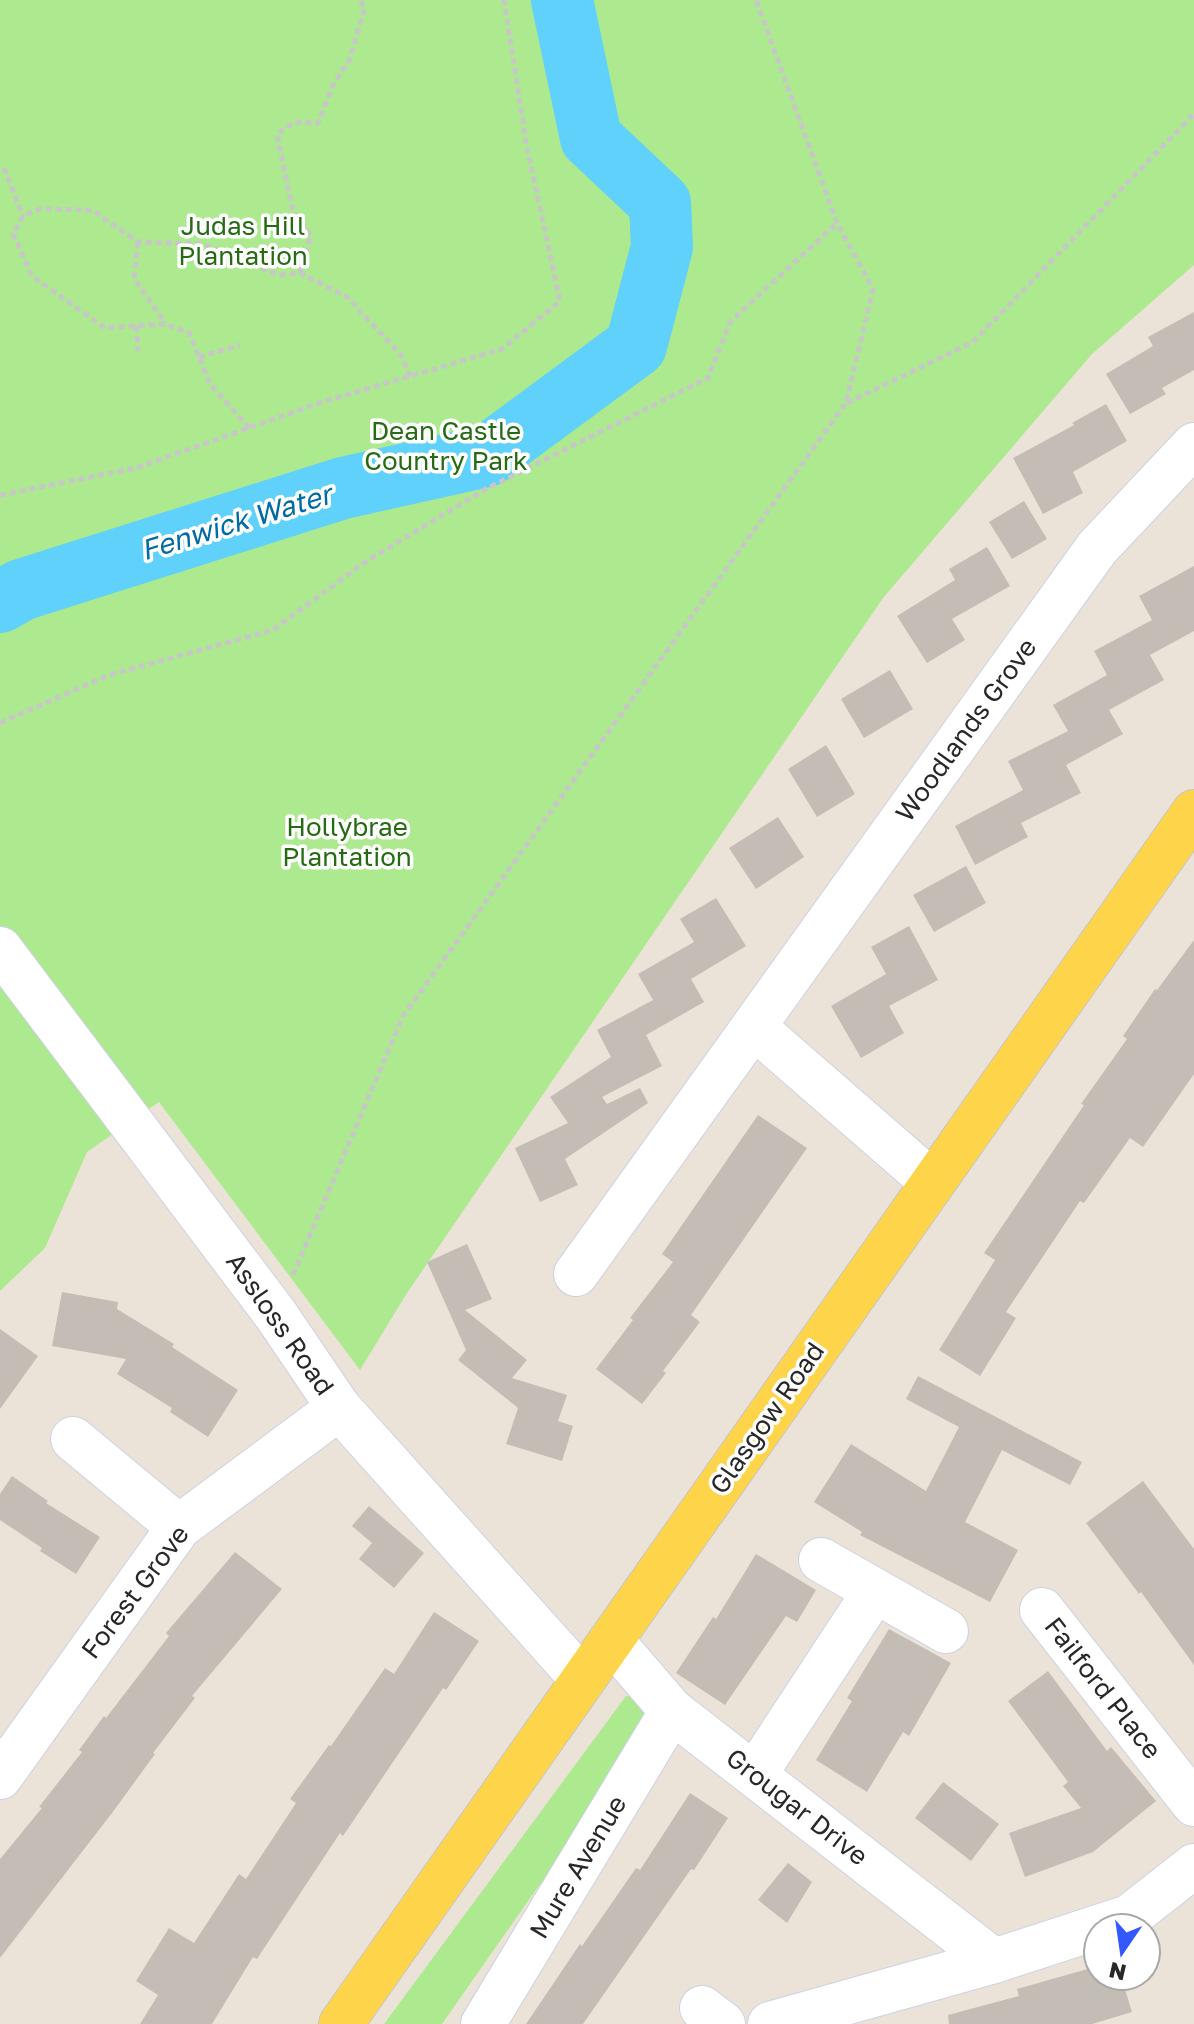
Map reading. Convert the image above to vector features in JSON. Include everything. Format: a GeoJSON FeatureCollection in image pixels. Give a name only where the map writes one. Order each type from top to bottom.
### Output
{"type":"FeatureCollection","features":[{"type":"Feature","properties":{"kind":"main road","name":"Glasgow Road"},"geometry":{"type":"LineString","coordinates":[[341,2024],[1194,812]]}},
{"type":"Feature","properties":{"kind":"street","name":"Woodlands Grove"},"geometry":{"type":"LineString","coordinates":[[576,1274],[1097,548],[1194,445]]}},
{"type":"Feature","properties":{"kind":"street","name":"Assloss Road"},"geometry":{"type":"LineString","coordinates":[[0,949],[276,1315],[339,1408],[583,1680]]}},
{"type":"Feature","properties":{"kind":"street"},"geometry":{"type":"LineString","coordinates":[[754,1027],[932,1182]]}},
{"type":"Feature","properties":{"kind":"street","name":"Forest Grove"},"geometry":{"type":"LineString","coordinates":[[0,1777],[179,1527],[339,1408]]}},
{"type":"Feature","properties":{"kind":"street"},"geometry":{"type":"LineString","coordinates":[[73,1439],[179,1527]]}},
{"type":"Feature","properties":{"kind":"street"},"geometry":{"type":"LineString","coordinates":[[821,1560],[946,1631]]}},
{"type":"Feature","properties":{"kind":"street"},"geometry":{"type":"LineString","coordinates":[[755,1774],[875,1591]]}},
{"type":"Feature","properties":{"kind":"street","name":"Failford Place"},"geometry":{"type":"LineString","coordinates":[[1042,1610],[1194,1804]]}},
{"type":"Feature","properties":{"kind":"street","name":"Grougar Drive"},"geometry":{"type":"LineString","coordinates":[[611,1640],[672,1711],[994,1961]]}},
{"type":"Feature","properties":{"kind":"street","name":"Mure Avenue"},"geometry":{"type":"LineString","coordinates":[[483,2024],[672,1711]]}},
{"type":"Feature","properties":{"kind":"street"},"geometry":{"type":"LineString","coordinates":[[770,2024],[994,1961],[1129,1917],[1194,1866]]}},
{"type":"Feature","properties":{"kind":"path"},"geometry":{"type":"LineString","coordinates":[[300,273],[311,236],[292,207],[277,134],[295,122],[318,123],[334,83],[349,61],[365,7],[359,0]]}},
{"type":"Feature","properties":{"kind":"path"},"geometry":{"type":"LineString","coordinates":[[0,495],[136,468],[322,402],[502,349],[560,301],[527,148],[504,0]]}},
{"type":"Feature","properties":{"kind":"path"},"geometry":{"type":"LineString","coordinates":[[276,1315],[403,1016],[846,403],[873,289],[837,223],[756,0]]}},
{"type":"Feature","properties":{"kind":"path"},"geometry":{"type":"LineString","coordinates":[[846,403],[973,342],[1194,114]]}},
{"type":"Feature","properties":{"kind":"path"},"geometry":{"type":"LineString","coordinates":[[4,168],[23,216]]}},
{"type":"Feature","properties":{"kind":"path"},"geometry":{"type":"LineString","coordinates":[[249,428],[210,384],[189,333],[165,324],[105,328],[32,276],[13,234],[23,216],[40,209],[92,210],[138,242],[202,244],[279,275],[300,273],[347,297],[401,355],[410,376]]}},
{"type":"Feature","properties":{"kind":"path"},"geometry":{"type":"LineString","coordinates":[[0,723],[109,675],[273,630],[365,562],[484,490],[708,378],[730,322],[837,223]]}},
{"type":"Feature","properties":{"kind":"path"},"geometry":{"type":"LineString","coordinates":[[138,242],[134,278],[165,324]]}},
{"type":"Feature","properties":{"kind":"path"},"geometry":{"type":"LineString","coordinates":[[136,326],[138,351]]}},
{"type":"Feature","properties":{"kind":"path"},"geometry":{"type":"LineString","coordinates":[[199,357],[240,345]]}},
{"type":"Feature","properties":{"kind":"green space","name":"Dean Castle Country Park"},"geometry":{"type":"Polygon","coordinates":[[[0,0],[1194,0],[1194,265],[1092,354],[883,598],[407,1293],[360,1370],[159,1102],[87,1152],[45,1248],[0,1291],[0,0]]]}},
{"type":"Feature","properties":{"kind":"green space"},"geometry":{"type":"Polygon","coordinates":[[[626,1696],[637,1697],[650,1710],[613,1785],[442,2024],[384,2024],[626,1696]]]}},
{"type":"Feature","properties":{"kind":"building"},"geometry":{"type":"Polygon","coordinates":[[[1194,312],[1194,370],[1162,388],[1166,394],[1130,414],[1106,374],[1153,346],[1148,337],[1194,312]]]}},
{"type":"Feature","properties":{"kind":"building"},"geometry":{"type":"Polygon","coordinates":[[[1106,404],[1127,441],[1073,472],[1083,493],[1043,514],[1013,458],[1106,404]]]}},
{"type":"Feature","properties":{"kind":"building"},"geometry":{"type":"Polygon","coordinates":[[[1024,501],[1047,539],[1012,559],[989,522],[1024,501]]]}},
{"type":"Feature","properties":{"kind":"building"},"geometry":{"type":"Polygon","coordinates":[[[987,547],[1010,586],[952,619],[965,640],[927,663],[897,616],[955,580],[949,569],[987,547]]]}},
{"type":"Feature","properties":{"kind":"building"},"geometry":{"type":"Polygon","coordinates":[[[1194,566],[1194,631],[1150,655],[1164,680],[1109,710],[1123,734],[1066,765],[1081,793],[1021,823],[1028,837],[975,865],[955,826],[1023,790],[1008,761],[1068,731],[1053,705],[1107,675],[1094,651],[1152,620],[1139,596],[1194,566]]]}},
{"type":"Feature","properties":{"kind":"building"},"geometry":{"type":"Polygon","coordinates":[[[890,670],[913,709],[864,738],[841,699],[890,670]]]}},
{"type":"Feature","properties":{"kind":"building"},"geometry":{"type":"Polygon","coordinates":[[[826,745],[855,794],[817,817],[788,769],[826,745]]]}},
{"type":"Feature","properties":{"kind":"building"},"geometry":{"type":"Polygon","coordinates":[[[778,817],[804,857],[756,889],[729,848],[778,817]]]}},
{"type":"Feature","properties":{"kind":"building"},"geometry":{"type":"Polygon","coordinates":[[[966,866],[986,903],[934,932],[913,895],[966,866]]]}},
{"type":"Feature","properties":{"kind":"building"},"geometry":{"type":"Polygon","coordinates":[[[716,898],[746,946],[691,979],[704,1002],[646,1035],[662,1066],[602,1097],[607,1104],[640,1088],[648,1103],[565,1159],[578,1185],[540,1202],[515,1148],[568,1123],[550,1097],[611,1057],[597,1030],[653,1000],[638,974],[694,942],[680,919],[716,898]]]}},
{"type":"Feature","properties":{"kind":"building"},"geometry":{"type":"Polygon","coordinates":[[[909,926],[938,980],[889,1006],[904,1033],[861,1058],[831,1006],[886,974],[871,947],[909,926]]]}},
{"type":"Feature","properties":{"kind":"building"},"geometry":{"type":"Polygon","coordinates":[[[1194,940],[1194,1074],[1143,1147],[1130,1138],[1084,1203],[1080,1201],[1006,1312],[1016,1318],[980,1376],[939,1350],[995,1260],[984,1253],[1127,1039],[1123,1036],[1194,940]]]}},
{"type":"Feature","properties":{"kind":"building"},"geometry":{"type":"Polygon","coordinates":[[[758,1115],[807,1148],[691,1315],[700,1322],[642,1404],[596,1369],[673,1262],[662,1254],[758,1115]]]}},
{"type":"Feature","properties":{"kind":"building"},"geometry":{"type":"Polygon","coordinates":[[[467,1244],[492,1299],[465,1310],[527,1360],[512,1378],[567,1395],[558,1421],[573,1426],[562,1461],[506,1444],[518,1408],[458,1360],[466,1350],[427,1262],[467,1244]]]}},
{"type":"Feature","properties":{"kind":"building"},"geometry":{"type":"Polygon","coordinates":[[[62,1292],[118,1302],[117,1309],[174,1344],[172,1347],[238,1390],[208,1437],[170,1412],[172,1408],[117,1374],[126,1359],[52,1346],[62,1292]]]}},
{"type":"Feature","properties":{"kind":"building"},"geometry":{"type":"Polygon","coordinates":[[[0,1329],[38,1356],[0,1409],[0,1329]]]}},
{"type":"Feature","properties":{"kind":"building"},"geometry":{"type":"Polygon","coordinates":[[[918,1376],[1082,1462],[1070,1485],[1002,1450],[965,1522],[1018,1550],[990,1602],[860,1535],[862,1532],[814,1502],[851,1444],[926,1491],[959,1427],[906,1399],[918,1376]]]}},
{"type":"Feature","properties":{"kind":"building"},"geometry":{"type":"Polygon","coordinates":[[[12,1476],[48,1501],[46,1503],[100,1537],[76,1574],[0,1520],[0,1494],[12,1476]]]}},
{"type":"Feature","properties":{"kind":"building"},"geometry":{"type":"Polygon","coordinates":[[[1143,1481],[1194,1549],[1194,1665],[1086,1523],[1143,1481]]]}},
{"type":"Feature","properties":{"kind":"building"},"geometry":{"type":"Polygon","coordinates":[[[369,1506],[424,1553],[394,1588],[359,1559],[372,1543],[352,1526],[369,1506]]]}},
{"type":"Feature","properties":{"kind":"building"},"geometry":{"type":"Polygon","coordinates":[[[235,1552],[282,1589],[192,1696],[195,1698],[112,1813],[0,1958],[0,1859],[42,1808],[39,1807],[82,1752],[79,1750],[104,1716],[106,1718],[169,1636],[166,1633],[235,1552]]]}},
{"type":"Feature","properties":{"kind":"building"},"geometry":{"type":"Polygon","coordinates":[[[756,1554],[816,1590],[797,1622],[786,1616],[725,1705],[676,1673],[713,1617],[716,1619],[756,1554]]]}},
{"type":"Feature","properties":{"kind":"building"},"geometry":{"type":"Polygon","coordinates":[[[434,1612],[479,1641],[446,1690],[443,1688],[343,1836],[340,1833],[257,1959],[253,1957],[212,2024],[140,2024],[158,1995],[136,1981],[169,1928],[194,1943],[239,1874],[246,1879],[296,1803],[290,1799],[329,1745],[385,1668],[394,1674],[434,1612]]]}},
{"type":"Feature","properties":{"kind":"building"},"geometry":{"type":"Polygon","coordinates":[[[889,1629],[951,1663],[909,1736],[903,1732],[867,1792],[816,1760],[852,1701],[847,1698],[889,1629]]]}},
{"type":"Feature","properties":{"kind":"building"},"geometry":{"type":"Polygon","coordinates":[[[1048,1671],[1107,1751],[1111,1747],[1156,1801],[1093,1852],[1025,1877],[1009,1833],[1081,1808],[1063,1786],[1068,1782],[1008,1701],[1048,1671]]]}},
{"type":"Feature","properties":{"kind":"building"},"geometry":{"type":"Polygon","coordinates":[[[943,1782],[999,1824],[971,1861],[915,1818],[943,1782]]]}},
{"type":"Feature","properties":{"kind":"building"},"geometry":{"type":"Polygon","coordinates":[[[690,1793],[728,1818],[694,1870],[691,1869],[583,2024],[526,2024],[636,1868],[640,1870],[690,1793]]]}},
{"type":"Feature","properties":{"kind":"building"},"geometry":{"type":"Polygon","coordinates":[[[788,1863],[812,1882],[787,1923],[758,1900],[788,1863]]]}},
{"type":"Feature","properties":{"kind":"building"},"geometry":{"type":"Polygon","coordinates":[[[1082,1971],[1082,1992],[1126,1992],[1132,2012],[1092,2024],[949,2024],[948,2015],[1019,1996],[1017,1989],[1082,1971]]]}},
{"type":"Feature","properties":{"kind":"waterway","name":"Fenwick Water"},"geometry":{"type":"LineString","coordinates":[[0,602],[21,590],[343,488],[487,456],[636,346],[662,247],[660,203],[591,138],[562,0]]}},
{"type":"Feature","properties":{"kind":"park label","name":"Judas Hill Plantation"},"geometry":{"type":"Point","coordinates":[243,241]}},
{"type":"Feature","properties":{"kind":"park label","name":"Hollybrae Plantation"},"geometry":{"type":"Point","coordinates":[347,842]}}]}
